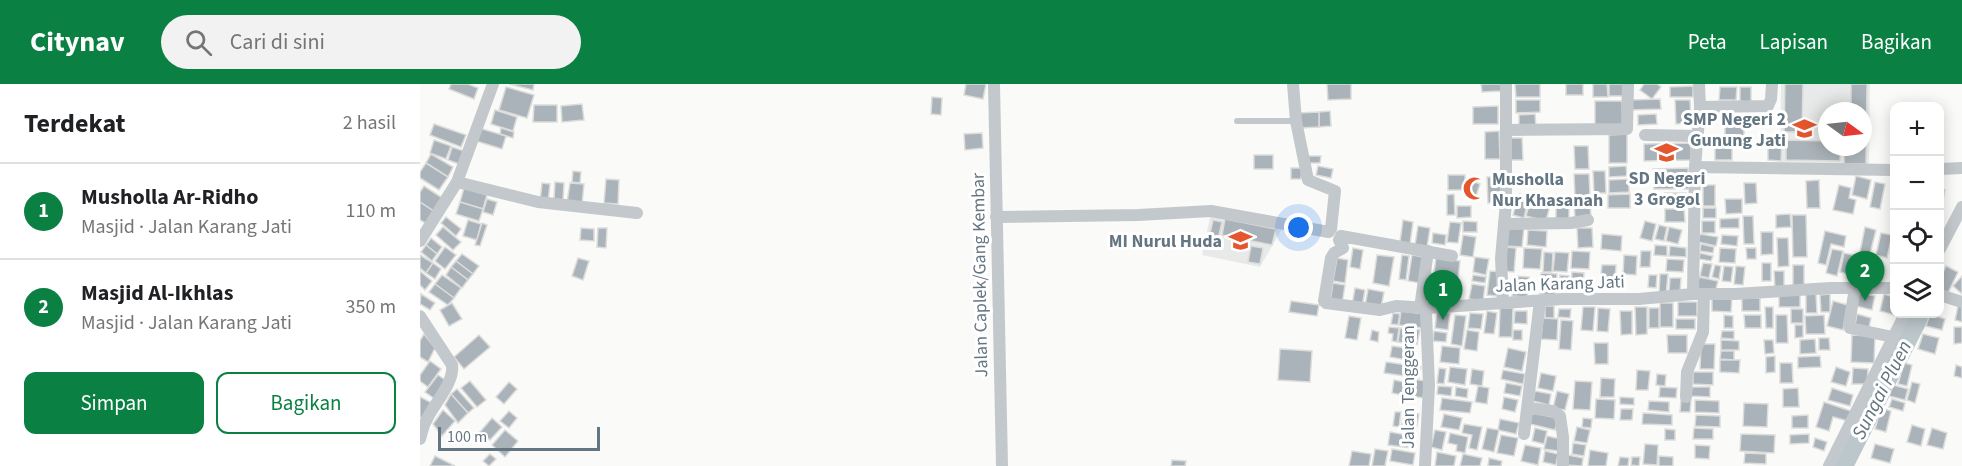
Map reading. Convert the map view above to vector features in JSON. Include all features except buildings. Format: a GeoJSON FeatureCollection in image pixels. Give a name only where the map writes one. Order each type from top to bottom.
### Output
{"type":"FeatureCollection","features":[{"type":"Feature","properties":{"kind":"street"},"geometry":{"type":"LineString","coordinates":[[420,241],[457,182],[493,84]]}},
{"type":"Feature","properties":{"kind":"street","name":"Jalan Caplek/Gang Kembar"},"geometry":{"type":"LineString","coordinates":[[994,84],[1002,466]]}},
{"type":"Feature","properties":{"kind":"street"},"geometry":{"type":"LineString","coordinates":[[996,218],[1211,211],[1327,233],[1331,228],[1335,191],[1308,180],[1296,121],[1293,84]]}},
{"type":"Feature","properties":{"kind":"street"},"geometry":{"type":"LineString","coordinates":[[1503,303],[1501,258],[1504,224],[1506,84]]}},
{"type":"Feature","properties":{"kind":"street"},"geometry":{"type":"LineString","coordinates":[[1506,130],[1627,129],[1628,84]]}},
{"type":"Feature","properties":{"kind":"street"},"geometry":{"type":"LineString","coordinates":[[1686,397],[1688,367],[1703,332],[1698,295],[1695,167],[1700,84]]}},
{"type":"Feature","properties":{"kind":"street"},"geometry":{"type":"LineString","coordinates":[[1700,107],[1768,106],[1772,84]]}},
{"type":"Feature","properties":{"kind":"street"},"geometry":{"type":"LineString","coordinates":[[1645,135],[1698,136]]}},
{"type":"Feature","properties":{"kind":"street"},"geometry":{"type":"LineString","coordinates":[[1695,167],[1890,170]]}},
{"type":"Feature","properties":{"kind":"street"},"geometry":{"type":"LineString","coordinates":[[1944,169],[1962,168]]}},
{"type":"Feature","properties":{"kind":"street"},"geometry":{"type":"LineString","coordinates":[[457,182],[538,202],[637,213]]}},
{"type":"Feature","properties":{"kind":"street"},"geometry":{"type":"LineString","coordinates":[[1944,241],[1962,207]]}},
{"type":"Feature","properties":{"kind":"street"},"geometry":{"type":"LineString","coordinates":[[1504,224],[1571,223],[1588,220]]}},
{"type":"Feature","properties":{"kind":"street","name":"Jalan Karang Jati"},"geometry":{"type":"LineString","coordinates":[[1428,251],[1341,236],[1339,240],[1343,248],[1333,255],[1323,299],[1326,303],[1380,310],[1396,306],[1424,308],[1540,301],[1890,288]]}},
{"type":"Feature","properties":{"kind":"street"},"geometry":{"type":"LineString","coordinates":[[1428,251],[1452,256]]}},
{"type":"Feature","properties":{"kind":"street","name":"Jalan Tenggeran"},"geometry":{"type":"LineString","coordinates":[[1425,466],[1429,412],[1426,312],[1424,308],[1428,251]]}},
{"type":"Feature","properties":{"kind":"street"},"geometry":{"type":"LineString","coordinates":[[1855,288],[1850,328],[1893,337]]}},
{"type":"Feature","properties":{"kind":"street"},"geometry":{"type":"LineString","coordinates":[[1944,296],[1962,302]]}},
{"type":"Feature","properties":{"kind":"street"},"geometry":{"type":"LineString","coordinates":[[1524,434],[1540,301]]}},
{"type":"Feature","properties":{"kind":"street"},"geometry":{"type":"LineString","coordinates":[[420,316],[452,364],[453,370],[451,378],[423,420],[420,439]]}},
{"type":"Feature","properties":{"kind":"street"},"geometry":{"type":"LineString","coordinates":[[1828,466],[1903,318]]}},
{"type":"Feature","properties":{"kind":"street"},"geometry":{"type":"LineString","coordinates":[[1528,408],[1553,411],[1560,416],[1563,466]]}},
{"type":"Feature","properties":{"kind":"lane"},"geometry":{"type":"LineString","coordinates":[[1237,121],[1296,121]]}},
{"type":"Feature","properties":{"kind":"shaded area","name":"SMP Negeri 2 Gunung Jati"},"geometry":{"type":"Polygon","coordinates":[[[1781,84],[1870,84],[1870,102],[1818,102],[1818,156],[1869,156],[1869,169],[1780,168],[1781,84]]]}},
{"type":"Feature","properties":{"kind":"shaded area","name":"MI Nurul Huda"},"geometry":{"type":"Polygon","coordinates":[[[1211,212],[1283,227],[1260,267],[1202,255],[1211,212]]]}},
{"type":"Feature","properties":{"kind":"waterway","name":"Sungai Pluen"},"geometry":{"type":"LineString","coordinates":[[1843,466],[1918,318]]}},
{"type":"Feature","properties":{"kind":"place","name":"SMP Negeri 2 Gunung Jati"},"geometry":{"type":"Point","coordinates":[1804,129]}},
{"type":"Feature","properties":{"kind":"place","name":"SD Negeri 3 Grogol"},"geometry":{"type":"Point","coordinates":[1667,152]}},
{"type":"Feature","properties":{"kind":"place","name":"Musholla Nur Khasanah"},"geometry":{"type":"Point","coordinates":[1474,189]}},
{"type":"Feature","properties":{"kind":"place","name":"MI Nurul Huda"},"geometry":{"type":"Point","coordinates":[1240,241]}},
{"type":"Feature","properties":{"kind":"place","name":"Masjid Al-Ikhlas"},"geometry":{"type":"Point","coordinates":[1865,301]}},
{"type":"Feature","properties":{"kind":"place","name":"Musholla Ar-Ridho"},"geometry":{"type":"Point","coordinates":[1443,320]}}]}
